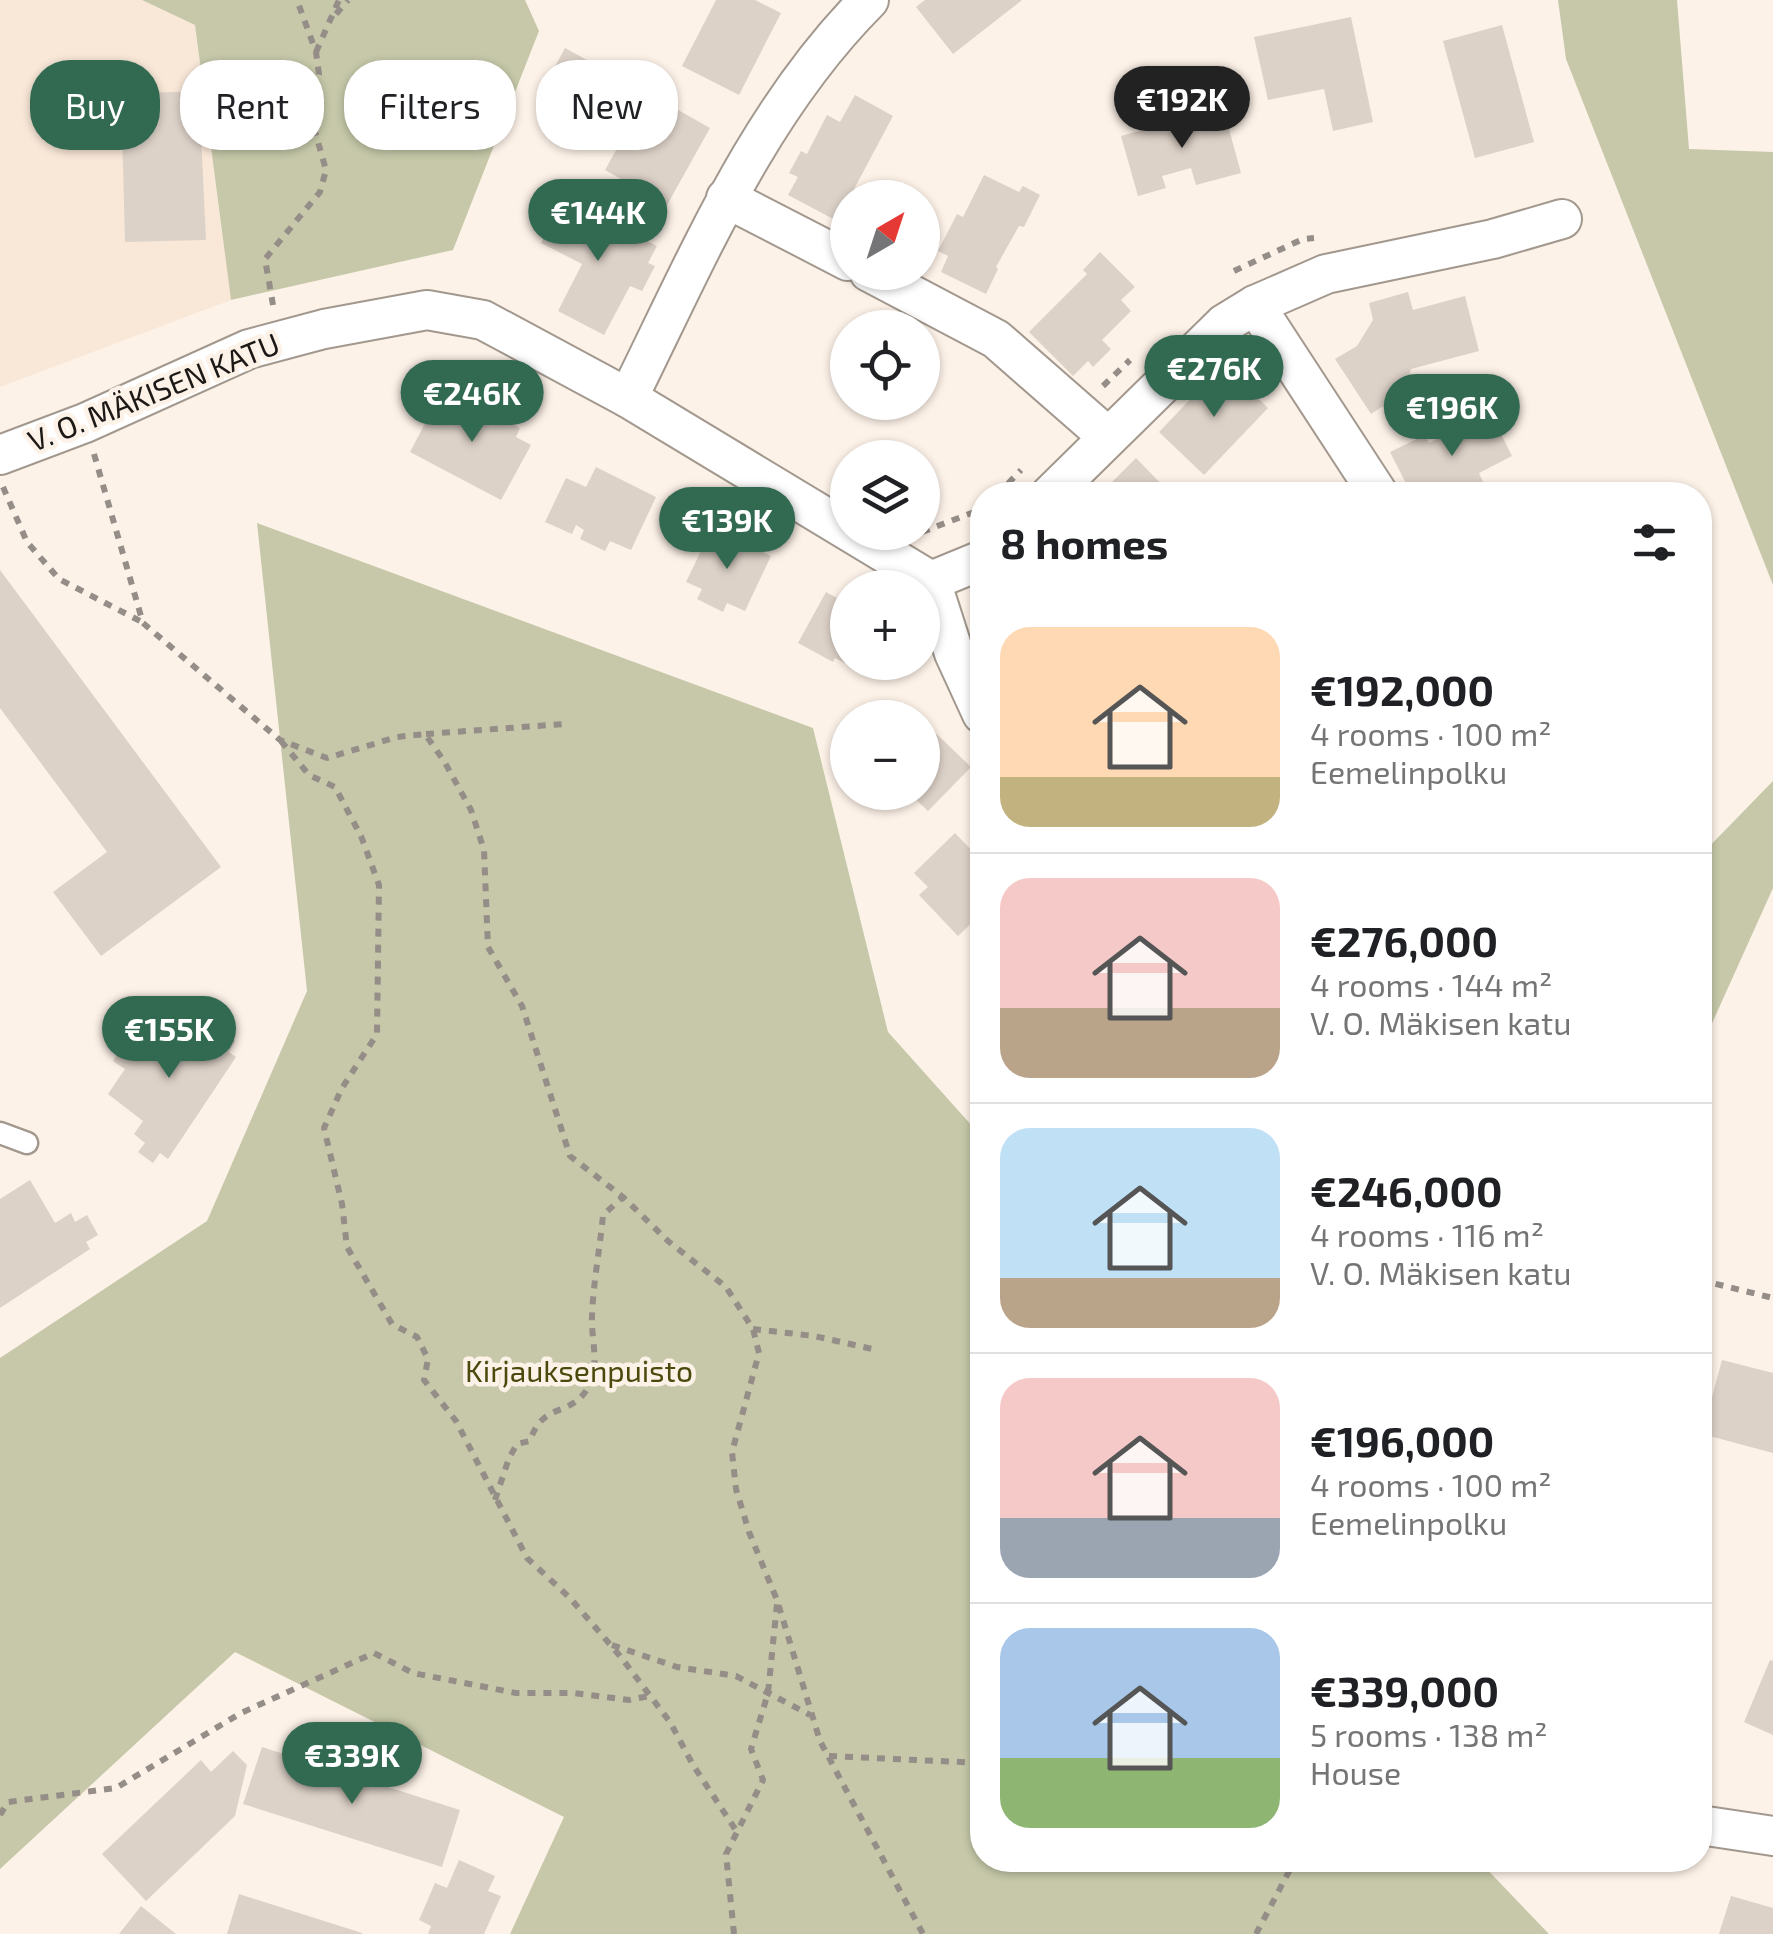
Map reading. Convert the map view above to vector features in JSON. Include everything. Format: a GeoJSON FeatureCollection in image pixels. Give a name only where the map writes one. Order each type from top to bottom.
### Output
{"type":"FeatureCollection","features":[{"type":"Feature","properties":{"kind":"street"},"geometry":{"type":"LineString","coordinates":[[628,398],[726,198],[804,75],[835,34],[870,0]]}},
{"type":"Feature","properties":{"kind":"street"},"geometry":{"type":"LineString","coordinates":[[726,198],[830,252]]}},
{"type":"Feature","properties":{"kind":"street"},"geometry":{"type":"LineString","coordinates":[[1063,482],[1224,324],[1255,305],[1326,274],[1493,239],[1562,220]]}},
{"type":"Feature","properties":{"kind":"street"},"geometry":{"type":"LineString","coordinates":[[903,290],[996,339],[1108,438]]}},
{"type":"Feature","properties":{"kind":"street"},"geometry":{"type":"LineString","coordinates":[[1255,305],[1370,482]]}},
{"type":"Feature","properties":{"kind":"street","name":"V. O. MÄKISEN KATU"},"geometry":{"type":"LineString","coordinates":[[0,454],[85,423],[249,349],[324,329],[427,310],[483,320],[628,398],[913,570]]}},
{"type":"Feature","properties":{"kind":"street"},"geometry":{"type":"LineString","coordinates":[[940,577],[970,565]]}},
{"type":"Feature","properties":{"kind":"street"},"geometry":{"type":"LineString","coordinates":[[940,609],[970,688]]}},
{"type":"Feature","properties":{"kind":"street"},"geometry":{"type":"LineString","coordinates":[[1712,1827],[1773,1836]]}},
{"type":"Feature","properties":{"kind":"lane"},"geometry":{"type":"LineString","coordinates":[[0,1133],[27,1143]]}},
{"type":"Feature","properties":{"kind":"path"},"geometry":{"type":"LineString","coordinates":[[289,306],[273,309],[266,259],[320,192],[326,170],[308,107],[319,74],[316,52],[297,0]]}},
{"type":"Feature","properties":{"kind":"path"},"geometry":{"type":"LineString","coordinates":[[334,16],[339,0]]}},
{"type":"Feature","properties":{"kind":"path"},"geometry":{"type":"LineString","coordinates":[[316,52],[323,31],[348,0]]}},
{"type":"Feature","properties":{"kind":"path"},"geometry":{"type":"LineString","coordinates":[[85,423],[143,623]]}},
{"type":"Feature","properties":{"kind":"path"},"geometry":{"type":"LineString","coordinates":[[0,480],[27,542],[60,579],[143,623],[280,740],[309,776],[334,787],[361,836],[378,885],[377,1034],[342,1088],[324,1128],[348,1247],[392,1324],[418,1337],[428,1359],[424,1380],[456,1421],[527,1558],[570,1598],[670,1722],[737,1832]]}},
{"type":"Feature","properties":{"kind":"path"},"geometry":{"type":"LineString","coordinates":[[940,525],[970,514]]}},
{"type":"Feature","properties":{"kind":"path"},"geometry":{"type":"LineString","coordinates":[[280,740],[327,758],[397,737],[564,724]]}},
{"type":"Feature","properties":{"kind":"path"},"geometry":{"type":"LineString","coordinates":[[425,734],[471,810],[484,850],[488,947],[522,1006],[570,1156],[623,1196],[668,1241],[726,1287],[753,1329],[759,1354],[732,1452],[736,1490],[777,1600],[811,1716],[828,1756],[923,1934]]}},
{"type":"Feature","properties":{"kind":"path"},"geometry":{"type":"LineString","coordinates":[[495,1500],[509,1458],[518,1444],[530,1441],[534,1426],[544,1415],[580,1401],[592,1381],[592,1316],[603,1215],[623,1196]]}},
{"type":"Feature","properties":{"kind":"path"},"geometry":{"type":"LineString","coordinates":[[1712,1283],[1773,1298]]}},
{"type":"Feature","properties":{"kind":"path"},"geometry":{"type":"LineString","coordinates":[[753,1329],[814,1336],[878,1350]]}},
{"type":"Feature","properties":{"kind":"path"},"geometry":{"type":"LineString","coordinates":[[734,1934],[726,1854],[763,1780],[751,1749],[768,1693],[777,1600]]}},
{"type":"Feature","properties":{"kind":"path"},"geometry":{"type":"LineString","coordinates":[[606,1642],[677,1667],[736,1676],[811,1716]]}},
{"type":"Feature","properties":{"kind":"path"},"geometry":{"type":"LineString","coordinates":[[0,1815],[8,1802],[116,1788],[241,1713],[374,1652],[412,1672],[516,1692],[574,1693],[629,1700],[649,1696]]}},
{"type":"Feature","properties":{"kind":"path"},"geometry":{"type":"LineString","coordinates":[[828,1756],[970,1762]]}},
{"type":"Feature","properties":{"kind":"path"},"geometry":{"type":"LineString","coordinates":[[1256,1934],[1289,1872]]}},
{"type":"Feature","properties":{"kind":"shaded area"},"geometry":{"type":"Polygon","coordinates":[[[0,0],[142,0],[195,25],[200,60],[180,60],[180,150],[211,150],[231,300],[0,387],[0,0]]]}},
{"type":"Feature","properties":{"kind":"green space"},"geometry":{"type":"Polygon","coordinates":[[[142,0],[525,0],[539,31],[516,90],[516,60],[344,60],[344,150],[492,150],[453,250],[231,300],[211,150],[324,150],[324,60],[200,60],[195,25],[142,0]]]}},
{"type":"Feature","properties":{"kind":"green space"},"geometry":{"type":"Polygon","coordinates":[[[1558,0],[1677,0],[1689,149],[1773,152],[1773,585],[1566,59],[1558,0]]]}},
{"type":"Feature","properties":{"kind":"green space","name":"Kirjauksenpuisto"},"geometry":{"type":"Polygon","coordinates":[[[257,523],[813,728],[830,810],[833,810],[888,1032],[970,1124],[970,1872],[1490,1872],[1549,1934],[510,1934],[564,1817],[235,1652],[0,1869],[0,1358],[207,1221],[307,991],[257,523]]]}},
{"type":"Feature","properties":{"kind":"green space"},"geometry":{"type":"Polygon","coordinates":[[[1773,781],[1773,888],[1712,1023],[1712,844],[1773,781]]]}},
{"type":"Feature","properties":{"kind":"building"},"geometry":{"type":"Polygon","coordinates":[[[716,0],[755,0],[781,13],[739,95],[682,66],[716,0]]]}},
{"type":"Feature","properties":{"kind":"building"},"geometry":{"type":"Polygon","coordinates":[[[925,0],[1022,0],[953,54],[916,7],[925,0]]]}},
{"type":"Feature","properties":{"kind":"building"},"geometry":{"type":"Polygon","coordinates":[[[1351,17],[1373,122],[1333,131],[1324,89],[1268,100],[1254,37],[1351,17]]]}},
{"type":"Feature","properties":{"kind":"building"},"geometry":{"type":"Polygon","coordinates":[[[1502,25],[1534,142],[1475,158],[1443,41],[1502,25]]]}},
{"type":"Feature","properties":{"kind":"building"},"geometry":{"type":"Polygon","coordinates":[[[565,48],[587,60],[559,60],[565,48]]]}},
{"type":"Feature","properties":{"kind":"building"},"geometry":{"type":"Polygon","coordinates":[[[160,92],[180,92],[180,150],[202,150],[206,240],[125,242],[123,150],[160,150],[160,92]]]}},
{"type":"Feature","properties":{"kind":"building"},"geometry":{"type":"Polygon","coordinates":[[[855,95],[893,116],[859,180],[830,180],[830,217],[788,195],[798,177],[789,173],[801,151],[807,154],[827,115],[840,122],[855,95]]]}},
{"type":"Feature","properties":{"kind":"building"},"geometry":{"type":"Polygon","coordinates":[[[1223,107],[1241,173],[1196,185],[1191,168],[1162,176],[1166,188],[1138,196],[1121,136],[1223,107]]]}},
{"type":"Feature","properties":{"kind":"building"},"geometry":{"type":"Polygon","coordinates":[[[678,110],[710,128],[667,205],[605,170],[616,150],[678,150],[678,110]]]}},
{"type":"Feature","properties":{"kind":"building"},"geometry":{"type":"Polygon","coordinates":[[[984,175],[1019,192],[1023,186],[1040,195],[1024,227],[1019,226],[996,267],[986,294],[941,272],[948,256],[940,252],[940,247],[957,214],[963,217],[984,175]]]}},
{"type":"Feature","properties":{"kind":"building"},"geometry":{"type":"Polygon","coordinates":[[[564,198],[657,246],[648,263],[655,266],[642,291],[630,286],[604,335],[558,311],[582,264],[541,243],[564,198]]]}},
{"type":"Feature","properties":{"kind":"building"},"geometry":{"type":"Polygon","coordinates":[[[1100,252],[1135,287],[1121,300],[1131,311],[1102,340],[1111,349],[1093,367],[1088,361],[1073,376],[1029,332],[1087,274],[1083,270],[1100,252]]]}},
{"type":"Feature","properties":{"kind":"building"},"geometry":{"type":"Polygon","coordinates":[[[1408,292],[1413,310],[1465,296],[1479,351],[1411,369],[1403,393],[1371,414],[1335,359],[1357,346],[1373,320],[1369,303],[1408,292]]]}},
{"type":"Feature","properties":{"kind":"building"},"geometry":{"type":"Polygon","coordinates":[[[1223,365],[1268,408],[1204,475],[1159,432],[1223,365]]]}},
{"type":"Feature","properties":{"kind":"building"},"geometry":{"type":"Polygon","coordinates":[[[440,395],[459,404],[463,397],[520,428],[516,437],[531,445],[501,500],[410,452],[440,395]]]}},
{"type":"Feature","properties":{"kind":"building"},"geometry":{"type":"Polygon","coordinates":[[[1490,412],[1512,456],[1479,473],[1483,482],[1405,482],[1390,452],[1425,435],[1429,443],[1490,412]]]}},
{"type":"Feature","properties":{"kind":"building"},"geometry":{"type":"Polygon","coordinates":[[[1136,458],[1159,482],[1112,482],[1136,458]]]}},
{"type":"Feature","properties":{"kind":"building"},"geometry":{"type":"Polygon","coordinates":[[[596,467],[656,497],[631,550],[610,541],[605,551],[580,539],[584,530],[576,525],[572,534],[545,522],[566,478],[586,487],[596,467]]]}},
{"type":"Feature","properties":{"kind":"building"},"geometry":{"type":"Polygon","coordinates":[[[712,528],[771,556],[745,611],[727,603],[723,612],[697,599],[702,589],[686,582],[712,528]]]}},
{"type":"Feature","properties":{"kind":"building"},"geometry":{"type":"Polygon","coordinates":[[[0,570],[221,867],[101,956],[53,892],[107,852],[0,708],[0,570]]]}},
{"type":"Feature","properties":{"kind":"building"},"geometry":{"type":"Polygon","coordinates":[[[826,592],[830,594],[830,660],[798,643],[826,592]]]}},
{"type":"Feature","properties":{"kind":"building"},"geometry":{"type":"Polygon","coordinates":[[[940,737],[970,766],[940,799],[940,737]]]}},
{"type":"Feature","properties":{"kind":"building"},"geometry":{"type":"Polygon","coordinates":[[[955,833],[970,849],[970,925],[958,936],[919,895],[928,887],[914,873],[955,833]]]}},
{"type":"Feature","properties":{"kind":"building"},"geometry":{"type":"Polygon","coordinates":[[[161,1015],[197,1042],[203,1032],[212,1039],[219,1028],[235,1041],[229,1052],[236,1057],[168,1159],[160,1153],[153,1163],[138,1152],[145,1143],[134,1134],[143,1121],[108,1094],[125,1069],[113,1061],[141,1022],[151,1029],[161,1015]]]}},
{"type":"Feature","properties":{"kind":"building"},"geometry":{"type":"Polygon","coordinates":[[[30,1180],[55,1223],[71,1213],[75,1222],[87,1215],[98,1235],[86,1242],[90,1249],[0,1308],[0,1199],[30,1180]]]}},
{"type":"Feature","properties":{"kind":"building"},"geometry":{"type":"Polygon","coordinates":[[[1722,1360],[1773,1373],[1773,1453],[1712,1437],[1712,1397],[1722,1360]]]}},
{"type":"Feature","properties":{"kind":"building"},"geometry":{"type":"Polygon","coordinates":[[[1770,1660],[1773,1661],[1773,1735],[1744,1722],[1770,1660]]]}},
{"type":"Feature","properties":{"kind":"building"},"geometry":{"type":"Polygon","coordinates":[[[262,1747],[460,1810],[442,1867],[243,1804],[262,1747]]]}},
{"type":"Feature","properties":{"kind":"building"},"geometry":{"type":"Polygon","coordinates":[[[233,1751],[247,1765],[235,1816],[146,1901],[102,1854],[201,1760],[211,1772],[233,1751]]]}},
{"type":"Feature","properties":{"kind":"building"},"geometry":{"type":"Polygon","coordinates":[[[459,1860],[495,1876],[488,1891],[501,1896],[484,1934],[428,1934],[431,1926],[419,1920],[435,1883],[447,1888],[459,1860]]]}},
{"type":"Feature","properties":{"kind":"building"},"geometry":{"type":"Polygon","coordinates":[[[239,1894],[362,1933],[362,1934],[227,1934],[239,1894]]]}},
{"type":"Feature","properties":{"kind":"building"},"geometry":{"type":"Polygon","coordinates":[[[1731,1896],[1773,1908],[1773,1934],[1719,1934],[1731,1896]]]}},
{"type":"Feature","properties":{"kind":"building"},"geometry":{"type":"Polygon","coordinates":[[[141,1906],[176,1934],[119,1934],[141,1906]]]}}]}
